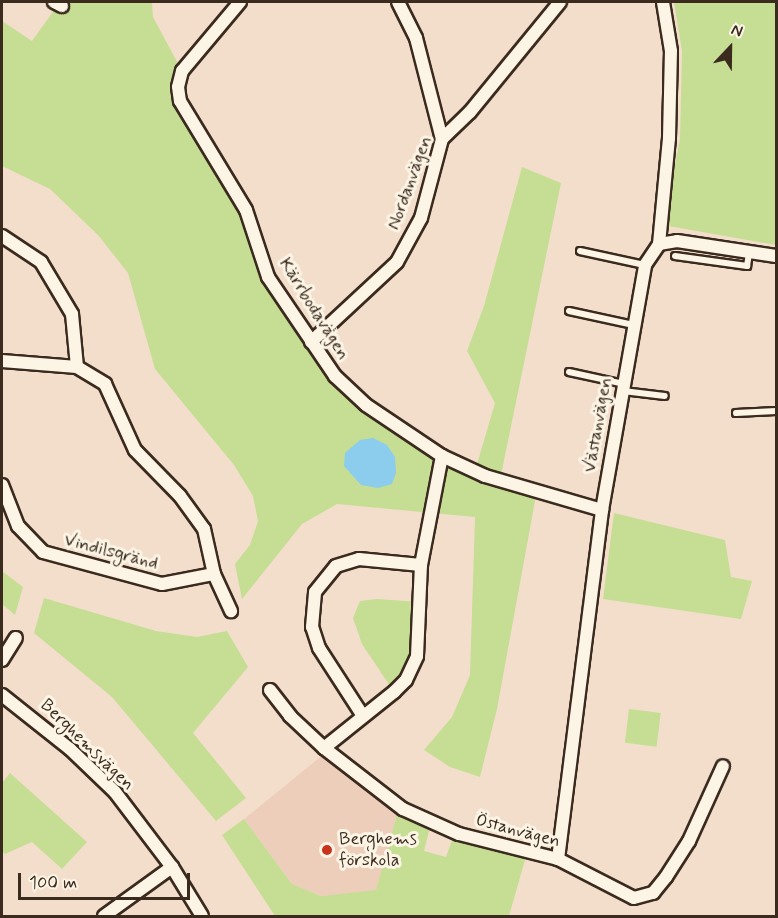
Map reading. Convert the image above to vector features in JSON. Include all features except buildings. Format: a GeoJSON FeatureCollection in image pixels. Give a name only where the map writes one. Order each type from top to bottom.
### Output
{"type":"FeatureCollection","features":[{"type":"Feature","properties":{"kind":"street","name":"Kärrbodavägen"},"geometry":{"type":"LineString","coordinates":[[240,2],[182,71],[180,101],[246,210],[268,277],[335,376],[366,405],[442,456],[485,476],[602,510]]}},
{"type":"Feature","properties":{"kind":"street"},"geometry":{"type":"LineString","coordinates":[[398,2],[416,38],[442,139]]}},
{"type":"Feature","properties":{"kind":"street","name":"Nordanvägen"},"geometry":{"type":"LineString","coordinates":[[311,342],[397,262],[420,218],[442,139],[470,112],[560,2]]}},
{"type":"Feature","properties":{"kind":"street"},"geometry":{"type":"LineString","coordinates":[[663,2],[671,51],[669,138],[657,233],[659,244],[677,241],[749,254],[777,256]]}},
{"type":"Feature","properties":{"kind":"street"},"geometry":{"type":"LineString","coordinates":[[2,236],[41,262],[72,314],[77,367]]}},
{"type":"Feature","properties":{"kind":"street","name":"Västanvägen"},"geometry":{"type":"LineString","coordinates":[[558,859],[602,510],[645,265],[659,244]]}},
{"type":"Feature","properties":{"kind":"street"},"geometry":{"type":"LineString","coordinates":[[2,361],[77,367],[110,391],[135,450],[180,496],[204,529],[214,574],[231,611]]}},
{"type":"Feature","properties":{"kind":"street"},"geometry":{"type":"LineString","coordinates":[[324,748],[406,680],[417,656],[421,565],[442,456]]}},
{"type":"Feature","properties":{"kind":"street","name":"Vindilsgränd"},"geometry":{"type":"LineString","coordinates":[[2,485],[18,526],[43,552],[162,584],[214,574]]}},
{"type":"Feature","properties":{"kind":"street"},"geometry":{"type":"LineString","coordinates":[[363,716],[319,648],[312,627],[315,592],[336,566],[359,559],[421,565]]}},
{"type":"Feature","properties":{"kind":"street"},"geometry":{"type":"LineString","coordinates":[[2,660],[16,638]]}},
{"type":"Feature","properties":{"kind":"street","name":"Östanvägen"},"geometry":{"type":"LineString","coordinates":[[270,690],[290,716],[324,748],[379,792],[422,818],[459,834],[558,859],[634,898],[652,893],[689,841],[723,766]]}},
{"type":"Feature","properties":{"kind":"street","name":"Berghemsvägen"},"geometry":{"type":"LineString","coordinates":[[2,695],[62,742],[115,792],[172,867],[202,916]]}},
{"type":"Feature","properties":{"kind":"street"},"geometry":{"type":"LineString","coordinates":[[104,916],[172,867]]}},
{"type":"Feature","properties":{"kind":"lane"},"geometry":{"type":"LineString","coordinates":[[580,251],[645,265]]}},
{"type":"Feature","properties":{"kind":"lane"},"geometry":{"type":"LineString","coordinates":[[675,256],[747,266],[749,254]]}},
{"type":"Feature","properties":{"kind":"lane"},"geometry":{"type":"LineString","coordinates":[[569,311],[634,325]]}},
{"type":"Feature","properties":{"kind":"lane"},"geometry":{"type":"LineString","coordinates":[[569,372],[665,396]]}},
{"type":"Feature","properties":{"kind":"lane"},"geometry":{"type":"LineString","coordinates":[[736,413],[777,411]]}},
{"type":"Feature","properties":{"kind":"shaded area","name":"Berghems förskola"},"geometry":{"type":"Polygon","coordinates":[[[324,754],[398,811],[376,891],[321,896],[292,884],[244,819],[324,754]]]}},
{"type":"Feature","properties":{"kind":"green space"},"geometry":{"type":"Polygon","coordinates":[[[60,2],[152,2],[153,17],[182,71],[178,87],[246,210],[268,277],[311,342],[366,405],[475,471],[495,403],[467,351],[484,306],[522,167],[561,183],[500,480],[537,490],[497,709],[480,777],[450,767],[424,750],[452,717],[470,675],[475,517],[337,504],[302,524],[242,599],[235,564],[250,545],[258,521],[253,496],[234,465],[155,369],[128,273],[98,235],[50,189],[2,166],[2,21],[32,41],[60,2]]]}},
{"type":"Feature","properties":{"kind":"green space"},"geometry":{"type":"Polygon","coordinates":[[[674,2],[776,2],[776,245],[663,225],[680,139],[682,51],[674,2]]]}},
{"type":"Feature","properties":{"kind":"green space"},"geometry":{"type":"Polygon","coordinates":[[[614,513],[725,540],[731,577],[752,581],[741,619],[603,599],[614,513]]]}},
{"type":"Feature","properties":{"kind":"green space"},"geometry":{"type":"Polygon","coordinates":[[[2,571],[23,587],[15,615],[2,604],[2,571]]]}},
{"type":"Feature","properties":{"kind":"green space"},"geometry":{"type":"Polygon","coordinates":[[[44,598],[156,631],[197,637],[227,631],[248,667],[193,733],[246,798],[216,821],[112,697],[34,633],[44,598]]]}},
{"type":"Feature","properties":{"kind":"green space"},"geometry":{"type":"Polygon","coordinates":[[[377,599],[419,602],[420,636],[394,692],[362,644],[353,618],[360,601],[377,599]]]}},
{"type":"Feature","properties":{"kind":"green space"},"geometry":{"type":"Polygon","coordinates":[[[629,709],[661,713],[657,747],[625,743],[629,709]]]}},
{"type":"Feature","properties":{"kind":"green space"},"geometry":{"type":"Polygon","coordinates":[[[10,773],[87,842],[62,869],[32,842],[5,854],[2,851],[2,783],[10,773]]]}},
{"type":"Feature","properties":{"kind":"green space"},"geometry":{"type":"Polygon","coordinates":[[[398,811],[430,827],[424,851],[446,857],[455,832],[527,853],[509,916],[275,916],[222,835],[244,819],[292,884],[321,896],[376,890],[398,811]]]}},
{"type":"Feature","properties":{"kind":"water"},"geometry":{"type":"Polygon","coordinates":[[[373,438],[387,445],[395,457],[396,473],[392,484],[378,488],[361,485],[344,466],[345,453],[360,440],[373,438]]]}},
{"type":"Feature","properties":{"kind":"place","name":"Berghems förskola"},"geometry":{"type":"Point","coordinates":[327,850]}}]}
